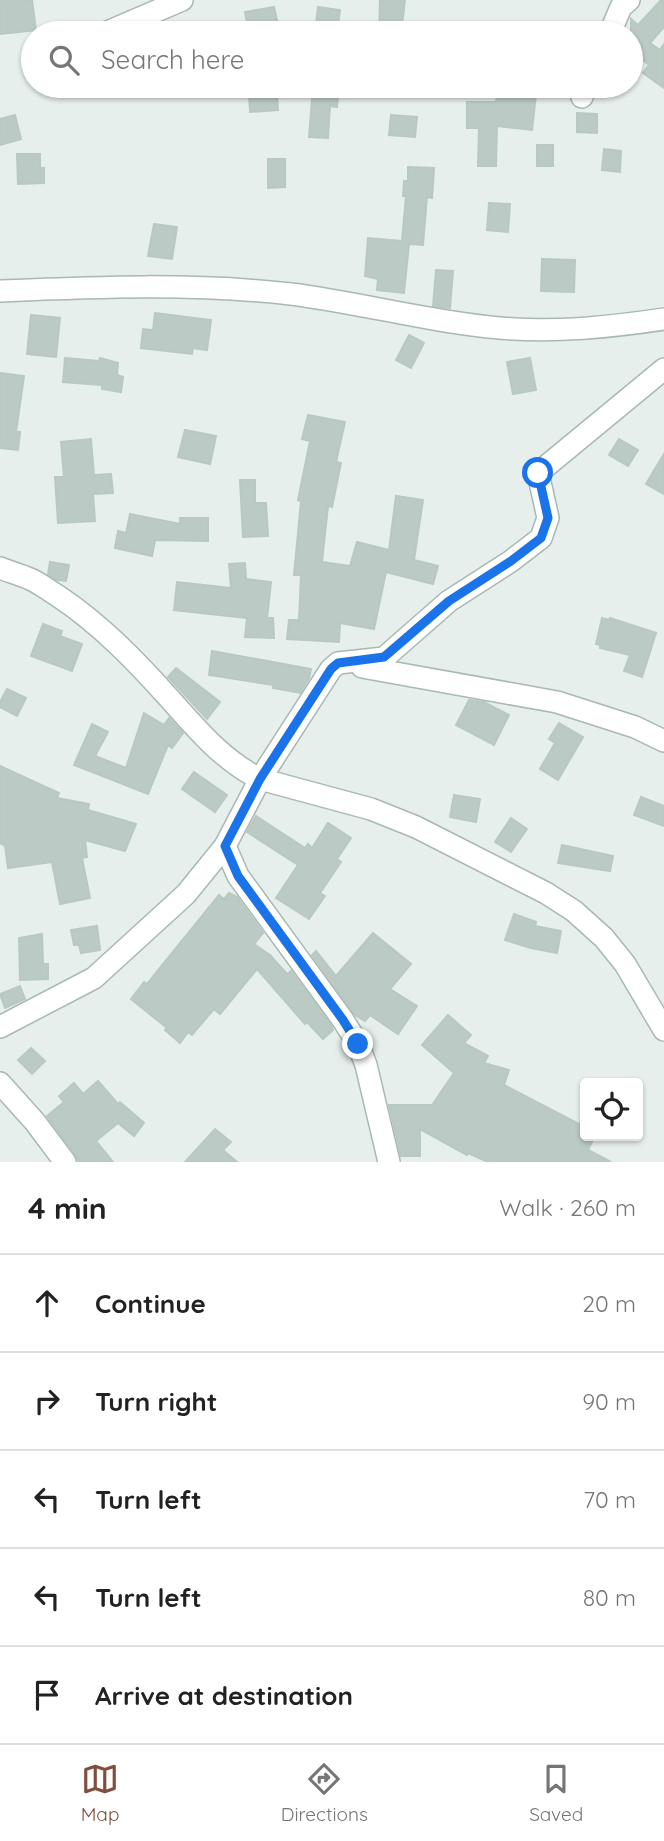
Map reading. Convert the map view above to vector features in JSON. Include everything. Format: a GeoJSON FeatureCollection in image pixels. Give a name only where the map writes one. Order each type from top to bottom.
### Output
{"type":"FeatureCollection","features":[{"type":"Feature","properties":{"kind":"street"},"geometry":{"type":"LineString","coordinates":[[133,21],[182,0]]}},
{"type":"Feature","properties":{"kind":"street"},"geometry":{"type":"LineString","coordinates":[[615,21],[621,7],[629,0]]}},
{"type":"Feature","properties":{"kind":"street"},"geometry":{"type":"LineString","coordinates":[[0,291],[183,286],[290,294],[448,321],[552,331],[664,319]]}},
{"type":"Feature","properties":{"kind":"street"},"geometry":{"type":"LineString","coordinates":[[0,1027],[94,978],[169,912],[225,846],[260,779],[319,685],[338,663],[384,657],[449,601],[541,538],[548,518],[538,473],[664,369]]}},
{"type":"Feature","properties":{"kind":"street"},"geometry":{"type":"LineString","coordinates":[[0,568],[33,580],[97,625],[131,656],[211,744],[232,763],[260,779],[371,809],[416,827],[546,893],[574,911],[604,938],[625,964],[664,1030]]}},
{"type":"Feature","properties":{"kind":"street"},"geometry":{"type":"LineString","coordinates":[[338,663],[557,702],[635,727],[664,741]]}},
{"type":"Feature","properties":{"kind":"street"},"geometry":{"type":"LineString","coordinates":[[225,846],[238,876],[358,1044],[366,1065],[389,1162]]}},
{"type":"Feature","properties":{"kind":"street"},"geometry":{"type":"LineString","coordinates":[[0,1083],[35,1122],[65,1162]]}},
{"type":"Feature","properties":{"kind":"building"},"geometry":{"type":"Polygon","coordinates":[[[0,0],[32,0],[35,21],[21,21],[21,32],[0,34],[0,0]]]}},
{"type":"Feature","properties":{"kind":"building"},"geometry":{"type":"Polygon","coordinates":[[[380,0],[405,0],[402,21],[379,21],[380,0]]]}},
{"type":"Feature","properties":{"kind":"building"},"geometry":{"type":"Polygon","coordinates":[[[664,0],[664,27],[650,43],[660,50],[664,44],[664,88],[643,73],[649,65],[643,60],[642,21],[664,0]]]}},
{"type":"Feature","properties":{"kind":"building"},"geometry":{"type":"Polygon","coordinates":[[[274,7],[277,21],[247,21],[245,12],[274,7]]]}},
{"type":"Feature","properties":{"kind":"building"},"geometry":{"type":"Polygon","coordinates":[[[318,7],[340,10],[339,21],[316,21],[318,7]]]}},
{"type":"Feature","properties":{"kind":"building"},"geometry":{"type":"Polygon","coordinates":[[[249,98],[277,98],[278,110],[250,112],[249,98]]]}},
{"type":"Feature","properties":{"kind":"building"},"geometry":{"type":"Polygon","coordinates":[[[312,98],[338,98],[337,107],[330,106],[328,138],[309,137],[312,98]]]}},
{"type":"Feature","properties":{"kind":"building"},"geometry":{"type":"Polygon","coordinates":[[[497,98],[536,98],[532,130],[497,126],[496,166],[478,166],[479,128],[467,128],[467,102],[496,102],[497,98]]]}},
{"type":"Feature","properties":{"kind":"building"},"geometry":{"type":"Polygon","coordinates":[[[577,113],[597,114],[597,133],[577,132],[577,113]]]}},
{"type":"Feature","properties":{"kind":"building"},"geometry":{"type":"Polygon","coordinates":[[[15,115],[21,139],[0,145],[0,119],[15,115]]]}},
{"type":"Feature","properties":{"kind":"building"},"geometry":{"type":"Polygon","coordinates":[[[391,115],[417,117],[415,137],[389,135],[391,115]]]}},
{"type":"Feature","properties":{"kind":"building"},"geometry":{"type":"Polygon","coordinates":[[[537,145],[553,145],[553,166],[537,166],[537,145]]]}},
{"type":"Feature","properties":{"kind":"building"},"geometry":{"type":"Polygon","coordinates":[[[604,149],[621,151],[620,172],[602,170],[604,149]]]}},
{"type":"Feature","properties":{"kind":"building"},"geometry":{"type":"Polygon","coordinates":[[[17,154],[40,154],[44,183],[18,184],[17,154]]]}},
{"type":"Feature","properties":{"kind":"building"},"geometry":{"type":"Polygon","coordinates":[[[268,159],[285,159],[285,187],[268,188],[268,159]]]}},
{"type":"Feature","properties":{"kind":"building"},"geometry":{"type":"Polygon","coordinates":[[[408,167],[434,168],[432,198],[427,197],[423,245],[409,244],[404,293],[377,290],[378,279],[365,276],[368,238],[402,241],[406,196],[403,196],[404,181],[408,181],[408,167]]]}},
{"type":"Feature","properties":{"kind":"building"},"geometry":{"type":"Polygon","coordinates":[[[489,203],[510,204],[508,232],[487,230],[489,203]]]}},
{"type":"Feature","properties":{"kind":"building"},"geometry":{"type":"Polygon","coordinates":[[[154,224],[177,227],[172,259],[148,256],[154,224]]]}},
{"type":"Feature","properties":{"kind":"building"},"geometry":{"type":"Polygon","coordinates":[[[542,259],[575,260],[574,292],[541,291],[542,259]]]}},
{"type":"Feature","properties":{"kind":"building"},"geometry":{"type":"Polygon","coordinates":[[[436,270],[453,271],[450,308],[433,306],[436,270]]]}},
{"type":"Feature","properties":{"kind":"building"},"geometry":{"type":"Polygon","coordinates":[[[155,313],[211,320],[207,350],[193,348],[192,354],[141,348],[143,329],[153,330],[155,313]]]}},
{"type":"Feature","properties":{"kind":"building"},"geometry":{"type":"Polygon","coordinates":[[[31,315],[60,318],[56,357],[27,354],[31,315]]]}},
{"type":"Feature","properties":{"kind":"building"},"geometry":{"type":"Polygon","coordinates":[[[409,335],[424,343],[411,368],[396,360],[409,335]]]}},
{"type":"Feature","properties":{"kind":"building"},"geometry":{"type":"Polygon","coordinates":[[[65,358],[99,361],[100,358],[118,363],[117,375],[123,377],[121,392],[102,389],[102,385],[63,382],[65,358]]]}},
{"type":"Feature","properties":{"kind":"building"},"geometry":{"type":"Polygon","coordinates":[[[530,358],[536,390],[513,394],[507,362],[530,358]]]}},
{"type":"Feature","properties":{"kind":"building"},"geometry":{"type":"Polygon","coordinates":[[[0,373],[24,376],[16,432],[20,432],[18,450],[0,448],[0,373]]]}},
{"type":"Feature","properties":{"kind":"building"},"geometry":{"type":"Polygon","coordinates":[[[308,415],[345,422],[336,462],[341,463],[332,507],[328,506],[322,562],[350,566],[357,542],[389,550],[396,496],[423,500],[414,560],[438,566],[433,584],[386,572],[374,629],[340,623],[339,642],[287,639],[289,620],[299,620],[301,575],[294,575],[301,501],[298,500],[310,441],[302,439],[308,415]]]}},
{"type":"Feature","properties":{"kind":"building"},"geometry":{"type":"Polygon","coordinates":[[[185,430],[216,436],[210,464],[178,457],[185,430]]]}},
{"type":"Feature","properties":{"kind":"building"},"geometry":{"type":"Polygon","coordinates":[[[91,439],[94,475],[111,474],[113,493],[93,494],[95,521],[58,523],[55,477],[64,477],[61,442],[91,439]]]}},
{"type":"Feature","properties":{"kind":"building"},"geometry":{"type":"Polygon","coordinates":[[[619,439],[638,450],[628,466],[609,455],[619,439]]]}},
{"type":"Feature","properties":{"kind":"building"},"geometry":{"type":"Polygon","coordinates":[[[664,454],[664,494],[646,484],[664,454]]]}},
{"type":"Feature","properties":{"kind":"building"},"geometry":{"type":"Polygon","coordinates":[[[240,480],[255,480],[255,503],[266,503],[268,536],[243,537],[240,480]]]}},
{"type":"Feature","properties":{"kind":"building"},"geometry":{"type":"Polygon","coordinates":[[[130,514],[180,524],[180,518],[208,518],[208,541],[155,540],[152,556],[115,548],[118,531],[126,533],[130,514]]]}},
{"type":"Feature","properties":{"kind":"building"},"geometry":{"type":"Polygon","coordinates":[[[50,562],[69,565],[66,581],[57,580],[48,574],[50,562]]]}},
{"type":"Feature","properties":{"kind":"building"},"geometry":{"type":"Polygon","coordinates":[[[245,563],[246,579],[271,582],[267,618],[273,618],[274,638],[245,637],[247,618],[174,610],[177,582],[231,588],[229,564],[245,563]]]}},
{"type":"Feature","properties":{"kind":"building"},"geometry":{"type":"Polygon","coordinates":[[[602,618],[610,618],[656,633],[642,677],[624,671],[630,655],[600,648],[600,645],[596,644],[602,618]]]}},
{"type":"Feature","properties":{"kind":"building"},"geometry":{"type":"Polygon","coordinates":[[[43,624],[62,631],[60,636],[82,644],[72,671],[31,656],[43,624]]]}},
{"type":"Feature","properties":{"kind":"building"},"geometry":{"type":"Polygon","coordinates":[[[212,651],[311,669],[309,678],[300,693],[273,688],[273,685],[209,675],[212,651]]]}},
{"type":"Feature","properties":{"kind":"building"},"geometry":{"type":"Polygon","coordinates":[[[176,668],[220,702],[207,719],[168,677],[176,668]]]}},
{"type":"Feature","properties":{"kind":"building"},"geometry":{"type":"Polygon","coordinates":[[[7,689],[26,698],[17,716],[0,707],[7,689]]]}},
{"type":"Feature","properties":{"kind":"building"},"geometry":{"type":"Polygon","coordinates":[[[469,700],[484,702],[509,715],[494,745],[456,725],[469,700]]]}},
{"type":"Feature","properties":{"kind":"building"},"geometry":{"type":"Polygon","coordinates":[[[144,713],[164,725],[169,718],[183,733],[172,748],[168,745],[148,794],[74,765],[92,724],[108,732],[95,756],[126,768],[144,713]]]}},
{"type":"Feature","properties":{"kind":"building"},"geometry":{"type":"Polygon","coordinates":[[[559,723],[583,737],[558,780],[540,769],[555,743],[549,739],[559,723]]]}},
{"type":"Feature","properties":{"kind":"building"},"geometry":{"type":"Polygon","coordinates":[[[0,766],[59,793],[57,798],[89,804],[88,810],[136,824],[125,851],[85,840],[87,857],[82,858],[90,898],[60,904],[52,862],[8,868],[5,846],[0,843],[0,766]]]}},
{"type":"Feature","properties":{"kind":"building"},"geometry":{"type":"Polygon","coordinates":[[[194,772],[227,795],[215,812],[182,789],[194,772]]]}},
{"type":"Feature","properties":{"kind":"building"},"geometry":{"type":"Polygon","coordinates":[[[454,795],[480,799],[476,822],[450,817],[454,795]]]}},
{"type":"Feature","properties":{"kind":"building"},"geometry":{"type":"Polygon","coordinates":[[[641,797],[664,806],[664,826],[634,815],[641,797]]]}},
{"type":"Feature","properties":{"kind":"building"},"geometry":{"type":"Polygon","coordinates":[[[256,816],[305,848],[308,844],[312,848],[328,823],[351,838],[337,859],[341,862],[320,893],[325,896],[309,919],[276,898],[298,865],[247,832],[256,816]]]}},
{"type":"Feature","properties":{"kind":"building"},"geometry":{"type":"Polygon","coordinates":[[[511,818],[527,829],[511,852],[495,842],[511,818]]]}},
{"type":"Feature","properties":{"kind":"building"},"geometry":{"type":"Polygon","coordinates":[[[562,845],[613,856],[610,871],[558,863],[562,845]]]}},
{"type":"Feature","properties":{"kind":"building"},"geometry":{"type":"Polygon","coordinates":[[[229,893],[237,897],[263,933],[254,944],[270,955],[287,974],[291,971],[332,1027],[333,1030],[323,1039],[307,1022],[305,1024],[257,969],[220,1014],[214,1009],[192,1035],[188,1032],[180,1043],[165,1030],[167,1028],[131,999],[144,982],[147,984],[219,895],[224,899],[229,893]]]}},
{"type":"Feature","properties":{"kind":"building"},"geometry":{"type":"Polygon","coordinates":[[[514,914],[536,922],[535,926],[561,931],[557,953],[505,940],[514,914]]]}},
{"type":"Feature","properties":{"kind":"building"},"geometry":{"type":"Polygon","coordinates":[[[97,926],[100,950],[81,953],[79,945],[74,945],[71,930],[97,926]]]}},
{"type":"Feature","properties":{"kind":"building"},"geometry":{"type":"Polygon","coordinates":[[[373,933],[411,964],[390,989],[417,1006],[398,1034],[370,1015],[365,1021],[355,1015],[312,955],[316,951],[336,976],[373,933]]]}},
{"type":"Feature","properties":{"kind":"building"},"geometry":{"type":"Polygon","coordinates":[[[42,934],[43,964],[48,964],[48,979],[20,980],[19,938],[42,934]]]}},
{"type":"Feature","properties":{"kind":"building"},"geometry":{"type":"Polygon","coordinates":[[[20,986],[25,999],[5,1008],[0,994],[20,986]]]}},
{"type":"Feature","properties":{"kind":"building"},"geometry":{"type":"Polygon","coordinates":[[[448,1015],[471,1035],[464,1043],[488,1056],[484,1063],[509,1070],[504,1085],[580,1124],[580,1141],[592,1141],[588,1150],[611,1162],[488,1162],[468,1153],[467,1155],[420,1129],[420,1156],[401,1156],[389,1105],[432,1105],[454,1073],[422,1045],[448,1015]]]}},
{"type":"Feature","properties":{"kind":"building"},"geometry":{"type":"Polygon","coordinates":[[[31,1048],[45,1061],[32,1074],[18,1060],[31,1048]]]}},
{"type":"Feature","properties":{"kind":"building"},"geometry":{"type":"Polygon","coordinates":[[[98,1081],[118,1104],[120,1102],[144,1123],[134,1136],[118,1123],[96,1141],[113,1162],[79,1162],[47,1116],[64,1102],[59,1096],[74,1083],[83,1094],[98,1081]]]}},
{"type":"Feature","properties":{"kind":"building"},"geometry":{"type":"Polygon","coordinates":[[[215,1129],[231,1142],[223,1150],[237,1162],[185,1162],[215,1129]]]}},
{"type":"Feature","properties":{"kind":"route"},"geometry":{"type":"LineString","coordinates":[[358,1044],[238,876],[225,846],[260,779],[331,669],[338,663],[384,657],[449,601],[541,538],[548,518],[538,473]]}}]}
